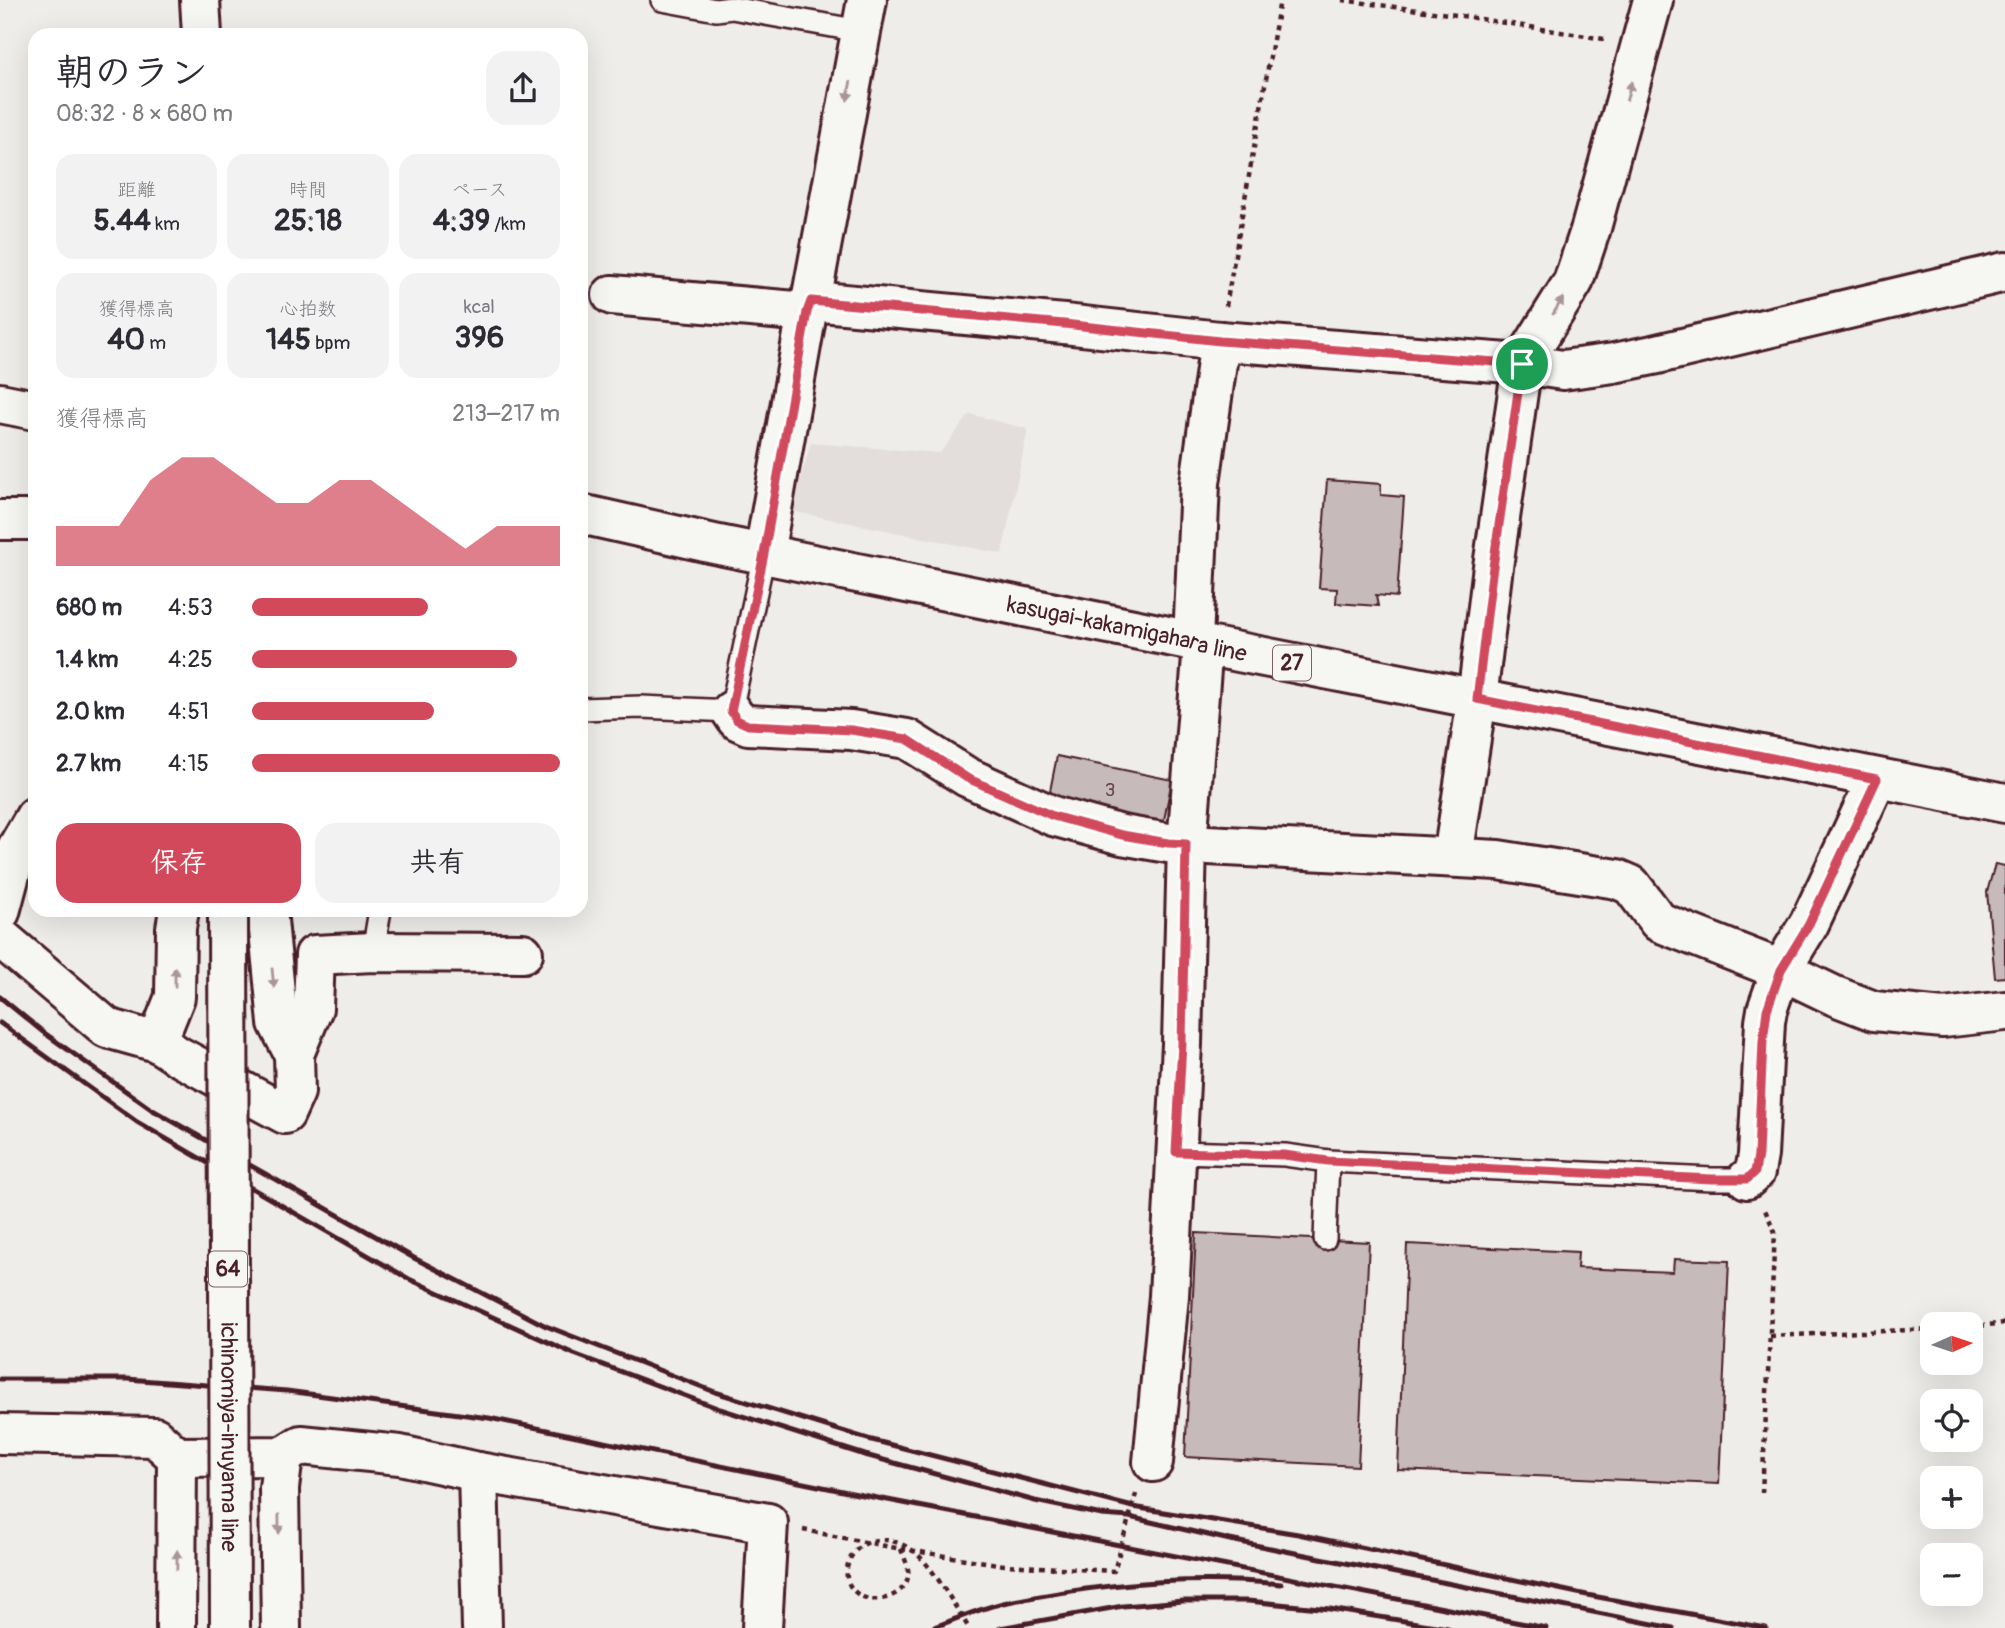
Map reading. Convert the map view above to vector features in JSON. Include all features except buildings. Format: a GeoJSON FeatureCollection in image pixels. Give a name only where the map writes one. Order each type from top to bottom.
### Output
{"type":"FeatureCollection","features":[{"type":"Feature","properties":{"kind":"street"},"geometry":{"type":"LineString","coordinates":[[200,0],[202,28]]}},
{"type":"Feature","properties":{"kind":"street"},"geometry":{"type":"LineString","coordinates":[[1453,857],[1522,364],[1573,282],[1591,228],[1653,0]]}},
{"type":"Feature","properties":{"kind":"street"},"geometry":{"type":"LineString","coordinates":[[764,554],[863,16]]}},
{"type":"Feature","properties":{"kind":"street"},"geometry":{"type":"LineString","coordinates":[[612,295],[1064,324],[1220,341],[1522,364],[1563,370],[1614,363],[2005,272]]}},
{"type":"Feature","properties":{"kind":"street"},"geometry":{"type":"LineString","coordinates":[[1153,1462],[1169,1297],[1182,1044],[1186,844],[1198,643],[1200,483],[1220,341]]}},
{"type":"Feature","properties":{"kind":"street"},"geometry":{"type":"LineString","coordinates":[[0,403],[28,409]]}},
{"type":"Feature","properties":{"kind":"street","name":"kasugai-kakamigahara line"},"geometry":{"type":"LineString","coordinates":[[588,516],[1198,643],[2005,803]]}},
{"type":"Feature","properties":{"kind":"street"},"geometry":{"type":"LineString","coordinates":[[0,520],[28,520]]}},
{"type":"Feature","properties":{"kind":"street"},"geometry":{"type":"LineString","coordinates":[[731,711],[737,720],[748,725],[851,730],[907,739],[967,778],[1053,816],[1122,835],[1168,843],[1497,860],[1617,879],[1631,885],[1659,922],[1781,970],[1874,1011],[1943,1018],[2005,1011]]}},
{"type":"Feature","properties":{"kind":"street"},"geometry":{"type":"LineString","coordinates":[[1747,1179],[1755,1172],[1758,1155],[1767,1010],[1781,970],[1809,924],[1877,779]]}},
{"type":"Feature","properties":{"kind":"street"},"geometry":{"type":"LineString","coordinates":[[0,912],[18,848],[28,830]]}},
{"type":"Feature","properties":{"kind":"street"},"geometry":{"type":"LineString","coordinates":[[157,1042],[175,997],[178,917]]}},
{"type":"Feature","properties":{"kind":"street","name":"ichinomiya-inuyama line"},"geometry":{"type":"LineString","coordinates":[[228,917],[230,1628]]}},
{"type":"Feature","properties":{"kind":"street"},"geometry":{"type":"LineString","coordinates":[[268,917],[278,1023],[294,1054]]}},
{"type":"Feature","properties":{"kind":"street"},"geometry":{"type":"LineString","coordinates":[[0,937],[107,1028],[157,1042],[285,1114],[295,1092],[294,1054],[313,1008],[315,955],[373,952],[523,953]]}},
{"type":"Feature","properties":{"kind":"street"},"geometry":{"type":"LineString","coordinates":[[0,1434],[155,1437],[177,1457],[283,1456],[300,1445],[400,1455],[478,1472],[768,1523],[762,1628]]}},
{"type":"Feature","properties":{"kind":"street"},"geometry":{"type":"LineString","coordinates":[[281,1628],[279,1488],[283,1456]]}},
{"type":"Feature","properties":{"kind":"street"},"geometry":{"type":"LineString","coordinates":[[176,1628],[177,1457]]}},
{"type":"Feature","properties":{"kind":"street"},"geometry":{"type":"LineString","coordinates":[[478,1472],[482,1628]]}},
{"type":"Feature","properties":{"kind":"lane"},"geometry":{"type":"LineString","coordinates":[[662,0],[716,10],[732,8],[863,16]]}},
{"type":"Feature","properties":{"kind":"lane"},"geometry":{"type":"LineString","coordinates":[[588,709],[641,707],[731,711],[764,554]]}},
{"type":"Feature","properties":{"kind":"lane"},"geometry":{"type":"LineString","coordinates":[[373,952],[379,917]]}},
{"type":"Feature","properties":{"kind":"lane"},"geometry":{"type":"LineString","coordinates":[[1176,1152],[1284,1155],[1328,1161],[1747,1179]]}},
{"type":"Feature","properties":{"kind":"lane"},"geometry":{"type":"LineString","coordinates":[[1325,1240],[1328,1161]]}},
{"type":"Feature","properties":{"kind":"path"},"geometry":{"type":"LineString","coordinates":[[1220,341],[1280,0]]}},
{"type":"Feature","properties":{"kind":"path"},"geometry":{"type":"LineString","coordinates":[[1342,0],[1642,45]]}},
{"type":"Feature","properties":{"kind":"path"},"geometry":{"type":"LineString","coordinates":[[1747,1179],[1775,1231],[1762,1493]]}},
{"type":"Feature","properties":{"kind":"path"},"geometry":{"type":"LineString","coordinates":[[1983,1326],[2005,1323]]}},
{"type":"Feature","properties":{"kind":"path"},"geometry":{"type":"LineString","coordinates":[[1770,1336],[1920,1330]]}},
{"type":"Feature","properties":{"kind":"path"},"geometry":{"type":"LineString","coordinates":[[768,1523],[901,1549],[1004,1565],[1114,1571],[1142,1472],[1153,1462]]}},
{"type":"Feature","properties":{"kind":"path"},"geometry":{"type":"LineString","coordinates":[[901,1549],[909,1570],[906,1584],[894,1595],[876,1602],[860,1596],[850,1585],[847,1566],[854,1551],[867,1541],[893,1540],[915,1552],[931,1570],[969,1628]]}},
{"type":"Feature","properties":{"kind":"shaded area"},"geometry":{"type":"Polygon","coordinates":[[[970,414],[1028,429],[1002,554],[791,511],[811,443],[940,453],[970,414]]]}},
{"type":"Feature","properties":{"kind":"railway"},"geometry":{"type":"LineString","coordinates":[[0,997],[43,1032],[151,1109],[414,1258],[546,1326],[715,1392],[868,1439],[1133,1507],[1298,1534],[1587,1595],[1766,1628]]}},
{"type":"Feature","properties":{"kind":"railway"},"geometry":{"type":"LineString","coordinates":[[0,1023],[137,1122],[409,1279],[574,1354],[720,1409],[865,1455],[1035,1501],[1102,1515],[1129,1517],[1230,1540],[1673,1628]]}},
{"type":"Feature","properties":{"kind":"railway"},"geometry":{"type":"LineString","coordinates":[[0,1379],[127,1379],[287,1391],[489,1418],[857,1494],[1546,1628]]}},
{"type":"Feature","properties":{"kind":"railway"},"geometry":{"type":"LineString","coordinates":[[932,1628],[998,1604],[1076,1590],[1213,1580],[1281,1584]]}},
{"type":"Feature","properties":{"kind":"railway"},"geometry":{"type":"LineString","coordinates":[[1000,1628],[1123,1606],[1183,1601],[1248,1601],[1330,1609],[1448,1628]]}},
{"type":"Feature","properties":{"kind":"route"},"geometry":{"type":"LineString","coordinates":[[811,301],[1220,341],[1522,364],[1477,699],[1877,779],[1809,924],[1781,970],[1767,1010],[1758,1155],[1755,1172],[1747,1179],[1328,1161],[1284,1155],[1176,1152],[1182,1044],[1186,844],[1122,835],[1053,816],[967,778],[907,739],[851,730],[748,725],[737,720],[731,711],[764,554],[811,301]]}}]}
